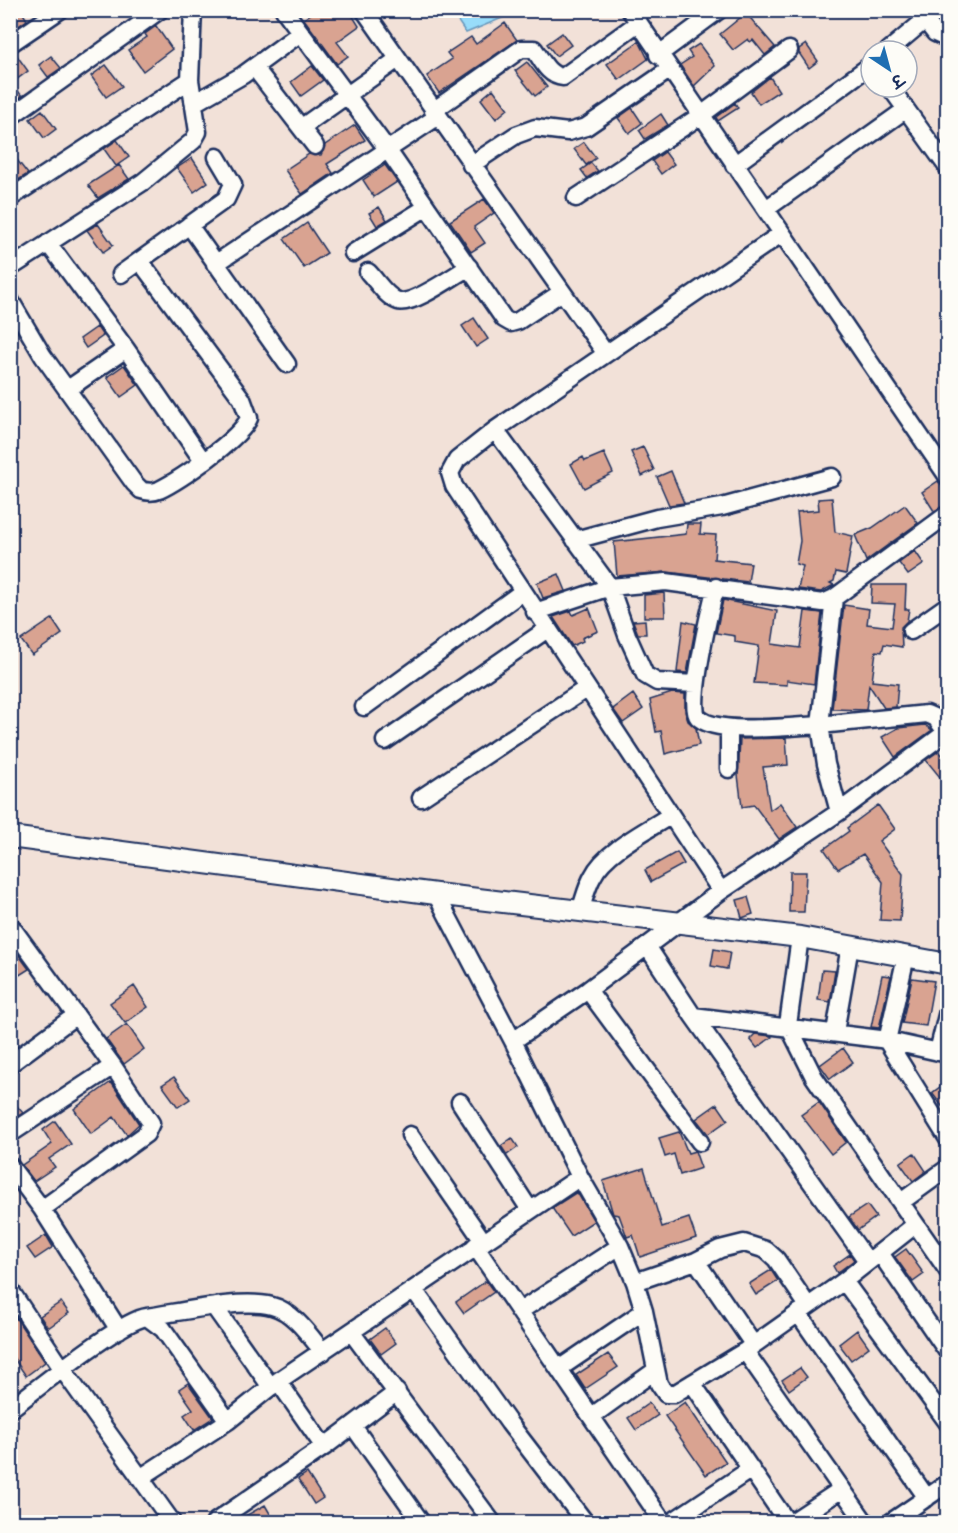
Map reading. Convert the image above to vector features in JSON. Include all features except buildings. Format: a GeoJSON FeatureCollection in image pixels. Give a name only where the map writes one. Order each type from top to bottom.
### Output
{"type":"FeatureCollection","features":[{"type":"Feature","properties":{"kind":"street"},"geometry":{"type":"LineString","coordinates":[[10,44],[43,16],[60,10]]}},
{"type":"Feature","properties":{"kind":"street"},"geometry":{"type":"LineString","coordinates":[[10,117],[160,10]]}},
{"type":"Feature","properties":{"kind":"street"},"geometry":{"type":"LineString","coordinates":[[284,10],[299,34],[387,149],[504,319],[511,323],[562,292]]}},
{"type":"Feature","properties":{"kind":"street"},"geometry":{"type":"LineString","coordinates":[[364,10],[606,354]]}},
{"type":"Feature","properties":{"kind":"street"},"geometry":{"type":"LineString","coordinates":[[658,55],[719,10]]}},
{"type":"Feature","properties":{"kind":"street"},"geometry":{"type":"LineString","coordinates":[[939,10],[948,14]]}},
{"type":"Feature","properties":{"kind":"street"},"geometry":{"type":"LineString","coordinates":[[10,268],[143,182],[193,141],[198,132],[196,102],[190,80],[196,13]]}},
{"type":"Feature","properties":{"kind":"street"},"geometry":{"type":"LineString","coordinates":[[899,39],[922,15],[935,33],[948,39]]}},
{"type":"Feature","properties":{"kind":"street"},"geometry":{"type":"LineString","coordinates":[[215,264],[387,149],[521,49],[534,49],[549,71],[563,77],[634,17],[948,477]]}},
{"type":"Feature","properties":{"kind":"street"},"geometry":{"type":"LineString","coordinates":[[196,102],[254,67],[299,34]]}},
{"type":"Feature","properties":{"kind":"street"},"geometry":{"type":"LineString","coordinates":[[576,198],[700,116],[789,50]]}},
{"type":"Feature","properties":{"kind":"street"},"geometry":{"type":"LineString","coordinates":[[302,127],[398,59]]}},
{"type":"Feature","properties":{"kind":"street"},"geometry":{"type":"LineString","coordinates":[[254,67],[315,146]]}},
{"type":"Feature","properties":{"kind":"street"},"geometry":{"type":"LineString","coordinates":[[471,165],[516,135],[535,128],[568,132],[586,127],[669,70]]}},
{"type":"Feature","properties":{"kind":"street"},"geometry":{"type":"LineString","coordinates":[[734,165],[859,74]]}},
{"type":"Feature","properties":{"kind":"street"},"geometry":{"type":"LineString","coordinates":[[10,198],[190,80]]}},
{"type":"Feature","properties":{"kind":"street"},"geometry":{"type":"LineString","coordinates":[[898,99],[947,166]]}},
{"type":"Feature","properties":{"kind":"street"},"geometry":{"type":"LineString","coordinates":[[766,209],[905,110]]}},
{"type":"Feature","properties":{"kind":"street"},"geometry":{"type":"LineString","coordinates":[[121,274],[226,199],[231,192],[231,178],[217,156]]}},
{"type":"Feature","properties":{"kind":"street"},"geometry":{"type":"LineString","coordinates":[[353,254],[427,207]]}},
{"type":"Feature","properties":{"kind":"street"},"geometry":{"type":"LineString","coordinates":[[189,225],[287,364]]}},
{"type":"Feature","properties":{"kind":"street"},"geometry":{"type":"LineString","coordinates":[[722,891],[546,630],[454,486],[450,473],[457,460],[495,430],[781,234]]}},
{"type":"Feature","properties":{"kind":"street"},"geometry":{"type":"LineString","coordinates":[[48,243],[126,349],[203,461]]}},
{"type":"Feature","properties":{"kind":"street"},"geometry":{"type":"LineString","coordinates":[[10,300],[43,356],[141,490],[158,491],[203,461],[246,425],[249,418],[248,411],[140,261]]}},
{"type":"Feature","properties":{"kind":"street"},"geometry":{"type":"LineString","coordinates":[[368,272],[390,296],[402,302],[409,302],[469,267]]}},
{"type":"Feature","properties":{"kind":"street"},"geometry":{"type":"LineString","coordinates":[[68,389],[126,349]]}},
{"type":"Feature","properties":{"kind":"street"},"geometry":{"type":"LineString","coordinates":[[495,430],[610,587],[627,635],[645,675],[657,682],[696,684]]}},
{"type":"Feature","properties":{"kind":"street"},"geometry":{"type":"LineString","coordinates":[[575,540],[657,518],[722,507],[832,477]]}},
{"type":"Feature","properties":{"kind":"street"},"geometry":{"type":"LineString","coordinates":[[535,612],[610,587],[666,582],[716,586],[817,603],[834,598],[948,514]]}},
{"type":"Feature","properties":{"kind":"street"},"geometry":{"type":"LineString","coordinates":[[513,1041],[588,990],[676,923],[839,812],[947,732],[936,718],[927,714],[820,725],[729,728],[699,719],[695,707],[696,684],[716,586]]}},
{"type":"Feature","properties":{"kind":"street"},"geometry":{"type":"LineString","coordinates":[[364,707],[522,592]]}},
{"type":"Feature","properties":{"kind":"street"},"geometry":{"type":"LineString","coordinates":[[834,598],[820,725],[826,764],[839,812]]}},
{"type":"Feature","properties":{"kind":"street"},"geometry":{"type":"LineString","coordinates":[[911,631],[948,605]]}},
{"type":"Feature","properties":{"kind":"street"},"geometry":{"type":"LineString","coordinates":[[385,741],[546,630]]}},
{"type":"Feature","properties":{"kind":"street"},"geometry":{"type":"LineString","coordinates":[[421,798],[586,688]]}},
{"type":"Feature","properties":{"kind":"street"},"geometry":{"type":"LineString","coordinates":[[729,728],[729,769]]}},
{"type":"Feature","properties":{"kind":"street"},"geometry":{"type":"LineString","coordinates":[[580,911],[592,876],[599,866],[611,855],[671,815]]}},
{"type":"Feature","properties":{"kind":"street"},"geometry":{"type":"LineString","coordinates":[[10,837],[436,894],[800,938],[948,964]]}},
{"type":"Feature","properties":{"kind":"street"},"geometry":{"type":"LineString","coordinates":[[436,894],[513,1041],[580,1177],[620,1246],[635,1282],[644,1311],[661,1390],[666,1394],[674,1394],[749,1347],[843,1281],[915,1225]]}},
{"type":"Feature","properties":{"kind":"street"},"geometry":{"type":"LineString","coordinates":[[10,925],[113,1066],[151,1123],[150,1130],[42,1209]]}},
{"type":"Feature","properties":{"kind":"street"},"geometry":{"type":"LineString","coordinates":[[800,938],[788,1025],[814,1077],[948,1271]]}},
{"type":"Feature","properties":{"kind":"street"},"geometry":{"type":"LineString","coordinates":[[647,946],[693,1016],[947,1351]]}},
{"type":"Feature","properties":{"kind":"street"},"geometry":{"type":"LineString","coordinates":[[835,1032],[850,946]]}},
{"type":"Feature","properties":{"kind":"street"},"geometry":{"type":"LineString","coordinates":[[906,956],[887,1041],[945,1128]]}},
{"type":"Feature","properties":{"kind":"street"},"geometry":{"type":"LineString","coordinates":[[588,990],[700,1142]]}},
{"type":"Feature","properties":{"kind":"street"},"geometry":{"type":"LineString","coordinates":[[693,1016],[788,1025],[887,1041],[943,1053],[948,1011]]}},
{"type":"Feature","properties":{"kind":"street"},"geometry":{"type":"LineString","coordinates":[[10,1064],[76,1015]]}},
{"type":"Feature","properties":{"kind":"street"},"geometry":{"type":"LineString","coordinates":[[10,1134],[113,1066]]}},
{"type":"Feature","properties":{"kind":"street"},"geometry":{"type":"LineString","coordinates":[[459,1101],[530,1210]]}},
{"type":"Feature","properties":{"kind":"street"},"geometry":{"type":"LineString","coordinates":[[410,1134],[520,1311],[663,1522]]}},
{"type":"Feature","properties":{"kind":"street"},"geometry":{"type":"LineString","coordinates":[[901,1202],[948,1168]]}},
{"type":"Feature","properties":{"kind":"street"},"geometry":{"type":"LineString","coordinates":[[14,1176],[42,1209],[119,1330]]}},
{"type":"Feature","properties":{"kind":"street"},"geometry":{"type":"LineString","coordinates":[[140,1478],[228,1421],[275,1384],[352,1333],[479,1243],[580,1177]]}},
{"type":"Feature","properties":{"kind":"street"},"geometry":{"type":"LineString","coordinates":[[635,1282],[696,1261],[735,1244],[744,1243],[766,1250],[776,1259],[803,1310],[927,1498]]}},
{"type":"Feature","properties":{"kind":"street"},"geometry":{"type":"LineString","coordinates":[[520,1311],[620,1246]]}},
{"type":"Feature","properties":{"kind":"street"},"geometry":{"type":"LineString","coordinates":[[696,1261],[749,1347],[865,1522]]}},
{"type":"Feature","properties":{"kind":"street"},"geometry":{"type":"LineString","coordinates":[[843,1281],[948,1423]]}},
{"type":"Feature","properties":{"kind":"street"},"geometry":{"type":"LineString","coordinates":[[10,1290],[63,1370],[172,1522]]}},
{"type":"Feature","properties":{"kind":"street"},"geometry":{"type":"LineString","coordinates":[[414,1290],[509,1423],[585,1522]]}},
{"type":"Feature","properties":{"kind":"street"},"geometry":{"type":"LineString","coordinates":[[10,1408],[119,1330],[140,1318],[244,1304],[273,1306],[297,1322],[323,1352]]}},
{"type":"Feature","properties":{"kind":"street"},"geometry":{"type":"LineString","coordinates":[[216,1308],[324,1447]]}},
{"type":"Feature","properties":{"kind":"street"},"geometry":{"type":"LineString","coordinates":[[560,1368],[644,1311]]}},
{"type":"Feature","properties":{"kind":"street"},"geometry":{"type":"LineString","coordinates":[[147,1317],[163,1329],[228,1421]]}},
{"type":"Feature","properties":{"kind":"street"},"geometry":{"type":"LineString","coordinates":[[352,1333],[492,1522]]}},
{"type":"Feature","properties":{"kind":"street"},"geometry":{"type":"LineString","coordinates":[[592,1416],[656,1370]]}},
{"type":"Feature","properties":{"kind":"street"},"geometry":{"type":"LineString","coordinates":[[692,1383],[786,1522],[842,1489]]}},
{"type":"Feature","properties":{"kind":"street"},"geometry":{"type":"LineString","coordinates":[[215,1522],[324,1447],[397,1392]]}},
{"type":"Feature","properties":{"kind":"street"},"geometry":{"type":"LineString","coordinates":[[353,1426],[421,1522]]}},
{"type":"Feature","properties":{"kind":"street"},"geometry":{"type":"LineString","coordinates":[[672,1522],[751,1469]]}},
{"type":"Feature","properties":{"kind":"street"},"geometry":{"type":"LineString","coordinates":[[891,1522],[948,1483]]}},
{"type":"Feature","properties":{"kind":"water"},"geometry":{"type":"Polygon","coordinates":[[[451,11],[519,11],[466,33],[451,11]]]}}]}
